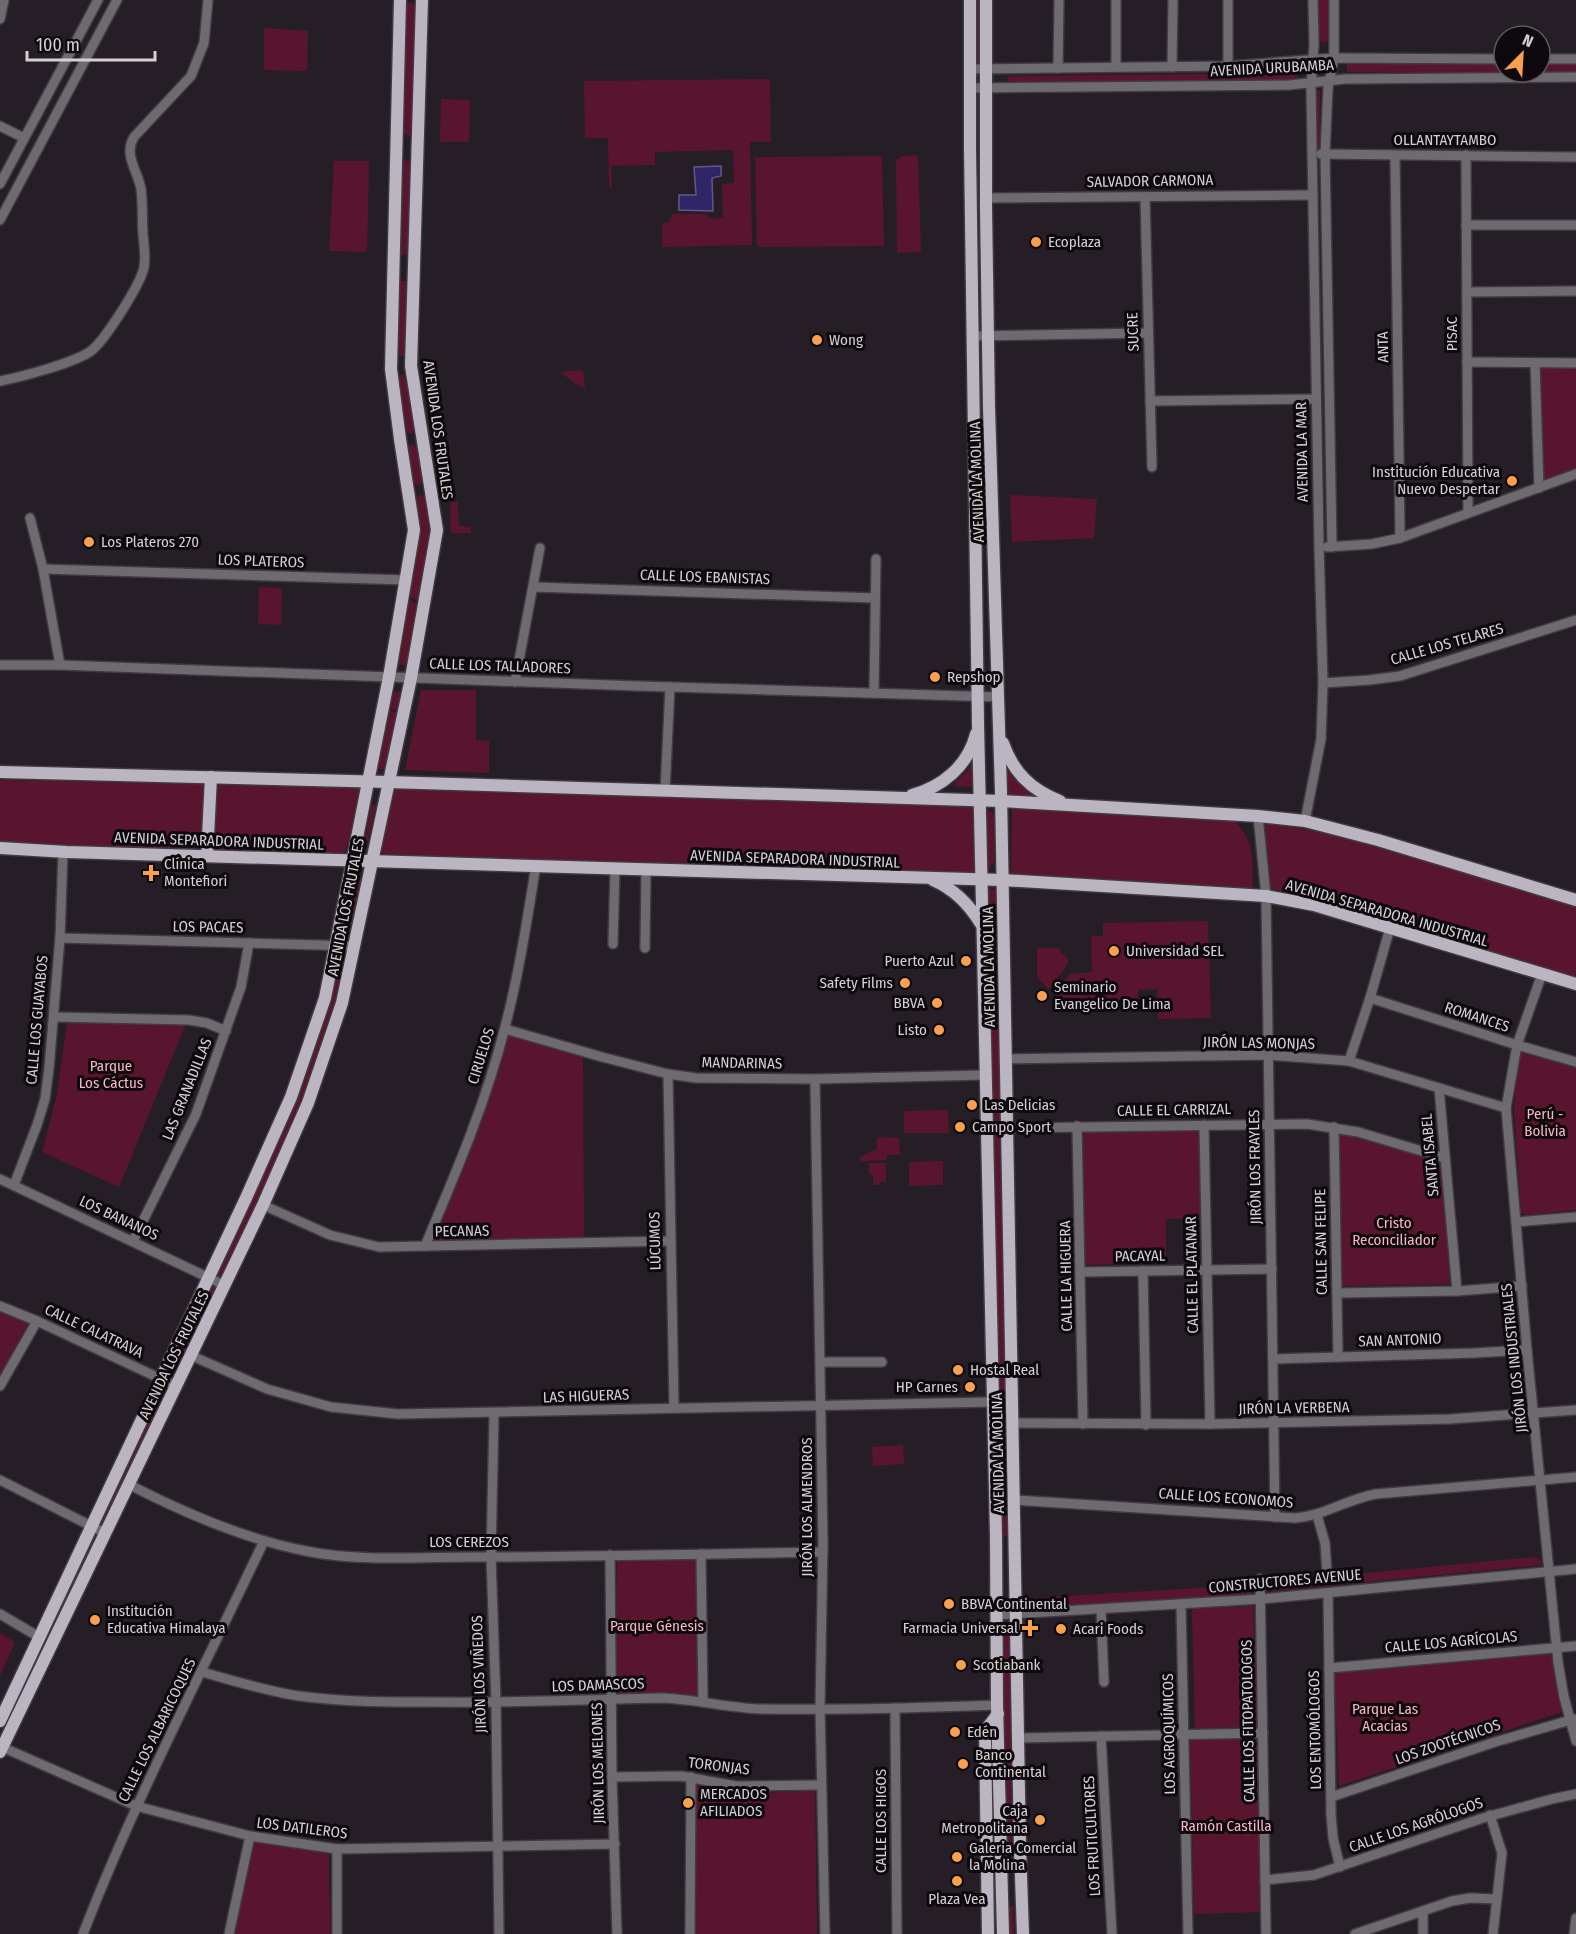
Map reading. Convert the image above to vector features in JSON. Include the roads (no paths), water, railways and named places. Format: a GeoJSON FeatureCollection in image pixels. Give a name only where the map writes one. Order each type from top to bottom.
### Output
{"type":"FeatureCollection","features":[{"type":"Feature","properties":{"kind":"main road","name":"AVENIDA LOS FRUTALES"},"geometry":{"type":"LineString","coordinates":[[0,1723],[210,1278],[291,1097],[325,998],[407,580],[414,530],[391,369],[400,0]]}},
{"type":"Feature","properties":{"kind":"main road","name":"AVENIDA LOS FRUTALES"},"geometry":{"type":"LineString","coordinates":[[1,1749],[263,1204],[308,1103],[342,1003],[411,678],[437,530],[411,366],[422,0]]}},
{"type":"Feature","properties":{"kind":"main road","name":"AVENIDA LA MOLINA"},"geometry":{"type":"LineString","coordinates":[[970,0],[978,724],[1003,1934]]}},
{"type":"Feature","properties":{"kind":"main road","name":"AVENIDA LA MOLINA"},"geometry":{"type":"LineString","coordinates":[[986,0],[988,336],[1001,801],[1023,1934]]}},
{"type":"Feature","properties":{"kind":"main road"},"geometry":{"type":"LineString","coordinates":[[974,429],[990,429]]}},
{"type":"Feature","properties":{"kind":"main road"},"geometry":{"type":"LineString","coordinates":[[976,570],[994,569]]}},
{"type":"Feature","properties":{"kind":"main road"},"geometry":{"type":"LineString","coordinates":[[890,799],[926,791],[956,771],[970,749],[978,724]]}},
{"type":"Feature","properties":{"kind":"main road"},"geometry":{"type":"LineString","coordinates":[[999,726],[1007,756],[1023,779],[1046,795],[1078,806]]}},
{"type":"Feature","properties":{"kind":"main road"},"geometry":{"type":"LineString","coordinates":[[0,772],[1001,801],[1258,816],[1305,820],[1576,900]]}},
{"type":"Feature","properties":{"kind":"main road"},"geometry":{"type":"LineString","coordinates":[[207,856],[211,777]]}},
{"type":"Feature","properties":{"kind":"main road","name":"AVENIDA SEPARADORA INDUSTRIAL"},"geometry":{"type":"LineString","coordinates":[[0,848],[63,852],[981,879],[1266,896],[1314,905],[1576,984]]}},
{"type":"Feature","properties":{"kind":"main road"},"geometry":{"type":"LineString","coordinates":[[926,878],[940,883],[959,896],[982,926]]}},
{"type":"Feature","properties":{"kind":"main road"},"geometry":{"type":"LineString","coordinates":[[982,944],[990,935],[998,935],[1004,963]]}},
{"type":"Feature","properties":{"kind":"main road"},"geometry":{"type":"LineString","coordinates":[[996,1536],[999,1541],[1009,1543],[1015,1535]]}},
{"type":"Feature","properties":{"kind":"main road"},"geometry":{"type":"LineString","coordinates":[[988,1929],[985,1731],[998,1710]]}},
{"type":"Feature","properties":{"kind":"main road"},"geometry":{"type":"LineString","coordinates":[[1000,1847],[1005,1839],[1010,1838],[1018,1843],[1020,1848]]}},
{"type":"Feature","properties":{"kind":"main road"},"geometry":{"type":"LineString","coordinates":[[988,1929],[1002,1888]]}},
{"type":"Feature","properties":{"kind":"street"},"geometry":{"type":"LineString","coordinates":[[0,19],[4,0]]}},
{"type":"Feature","properties":{"kind":"street"},"geometry":{"type":"LineString","coordinates":[[0,184],[98,0]]}},
{"type":"Feature","properties":{"kind":"street"},"geometry":{"type":"LineString","coordinates":[[0,220],[117,0]]}},
{"type":"Feature","properties":{"kind":"street"},"geometry":{"type":"LineString","coordinates":[[0,381],[60,364],[90,352],[111,326],[135,287],[144,268],[144,257],[141,193],[139,178],[129,151],[130,144],[191,76],[204,43],[208,0]]}},
{"type":"Feature","properties":{"kind":"street"},"geometry":{"type":"LineString","coordinates":[[1058,68],[1059,0]]}},
{"type":"Feature","properties":{"kind":"street"},"geometry":{"type":"LineString","coordinates":[[1116,0],[1116,67]]}},
{"type":"Feature","properties":{"kind":"street"},"geometry":{"type":"LineString","coordinates":[[1172,67],[1173,0]]}},
{"type":"Feature","properties":{"kind":"street"},"geometry":{"type":"LineString","coordinates":[[1228,0],[1228,66]]}},
{"type":"Feature","properties":{"kind":"street","name":"AVENIDA LA MAR"},"geometry":{"type":"LineString","coordinates":[[1305,820],[1321,739],[1323,683],[1316,399],[1313,0]]}},
{"type":"Feature","properties":{"kind":"street","name":"AVENIDA LA MAR"},"geometry":{"type":"LineString","coordinates":[[1332,547],[1325,154],[1330,80],[1334,58],[1334,0]]}},
{"type":"Feature","properties":{"kind":"street"},"geometry":{"type":"LineString","coordinates":[[86,22],[101,30]]}},
{"type":"Feature","properties":{"kind":"street","name":"AVENIDA URUBAMBA"},"geometry":{"type":"LineString","coordinates":[[970,69],[1228,66],[1334,58],[1492,59]]}},
{"type":"Feature","properties":{"kind":"street"},"geometry":{"type":"LineString","coordinates":[[1552,59],[1576,59]]}},
{"type":"Feature","properties":{"kind":"street","name":"AVENIDA URUBAMBA"},"geometry":{"type":"LineString","coordinates":[[970,88],[1290,85],[1330,80],[1576,76]]}},
{"type":"Feature","properties":{"kind":"street"},"geometry":{"type":"LineString","coordinates":[[33,123],[48,129]]}},
{"type":"Feature","properties":{"kind":"street"},"geometry":{"type":"LineString","coordinates":[[0,126],[24,138]]}},
{"type":"Feature","properties":{"kind":"street","name":"OLLANTAYTAMBO"},"geometry":{"type":"LineString","coordinates":[[1313,154],[1576,157]]}},
{"type":"Feature","properties":{"kind":"street","name":"ANTA"},"geometry":{"type":"LineString","coordinates":[[1395,155],[1400,538]]}},
{"type":"Feature","properties":{"kind":"street","name":"PISAC"},"geometry":{"type":"LineString","coordinates":[[1466,155],[1468,512]]}},
{"type":"Feature","properties":{"kind":"street","name":"SALVADOR CARMONA"},"geometry":{"type":"LineString","coordinates":[[986,198],[1314,195]]}},
{"type":"Feature","properties":{"kind":"street","name":"SUCRE"},"geometry":{"type":"LineString","coordinates":[[1145,196],[1152,467]]}},
{"type":"Feature","properties":{"kind":"street"},"geometry":{"type":"LineString","coordinates":[[1466,225],[1576,225]]}},
{"type":"Feature","properties":{"kind":"street"},"geometry":{"type":"LineString","coordinates":[[1467,292],[1576,291]]}},
{"type":"Feature","properties":{"kind":"street"},"geometry":{"type":"LineString","coordinates":[[973,336],[1149,333]]}},
{"type":"Feature","properties":{"kind":"street"},"geometry":{"type":"LineString","coordinates":[[1467,362],[1576,363]]}},
{"type":"Feature","properties":{"kind":"street"},"geometry":{"type":"LineString","coordinates":[[1535,363],[1539,488]]}},
{"type":"Feature","properties":{"kind":"street"},"geometry":{"type":"LineString","coordinates":[[1150,401],[1316,399]]}},
{"type":"Feature","properties":{"kind":"street"},"geometry":{"type":"LineString","coordinates":[[1319,546],[1372,544],[1400,538],[1576,474]]}},
{"type":"Feature","properties":{"kind":"street"},"geometry":{"type":"LineString","coordinates":[[30,518],[43,569],[60,665]]}},
{"type":"Feature","properties":{"kind":"street"},"geometry":{"type":"LineString","coordinates":[[515,682],[540,548]]}},
{"type":"Feature","properties":{"kind":"street"},"geometry":{"type":"LineString","coordinates":[[874,693],[876,559]]}},
{"type":"Feature","properties":{"kind":"street","name":"LOS PLATEROS"},"geometry":{"type":"LineString","coordinates":[[43,569],[407,580]]}},
{"type":"Feature","properties":{"kind":"street","name":"CALLE LOS EBANISTAS"},"geometry":{"type":"LineString","coordinates":[[533,587],[875,598]]}},
{"type":"Feature","properties":{"kind":"street","name":"CALLE LOS TELARES"},"geometry":{"type":"LineString","coordinates":[[1323,683],[1400,676],[1576,620]]}},
{"type":"Feature","properties":{"kind":"street","name":"CALLE LOS TALLADORES"},"geometry":{"type":"LineString","coordinates":[[0,665],[60,665],[515,682],[998,696]]}},
{"type":"Feature","properties":{"kind":"street"},"geometry":{"type":"LineString","coordinates":[[665,791],[670,687]]}},
{"type":"Feature","properties":{"kind":"street","name":"JIRÓN LOS FRAYLES"},"geometry":{"type":"LineString","coordinates":[[1258,816],[1266,896],[1275,1517]]}},
{"type":"Feature","properties":{"kind":"street","name":"CALLE LOS GUAYABOS"},"geometry":{"type":"LineString","coordinates":[[14,1185],[45,1099],[55,1017],[63,852]]}},
{"type":"Feature","properties":{"kind":"street","name":"CIRUELOS"},"geometry":{"type":"LineString","coordinates":[[425,1246],[474,1124],[505,1029],[536,865]]}},
{"type":"Feature","properties":{"kind":"street"},"geometry":{"type":"LineString","coordinates":[[613,944],[615,868]]}},
{"type":"Feature","properties":{"kind":"street"},"geometry":{"type":"LineString","coordinates":[[645,948],[646,869]]}},
{"type":"Feature","properties":{"kind":"street"},"geometry":{"type":"LineString","coordinates":[[1349,1061],[1390,928]]}},
{"type":"Feature","properties":{"kind":"street","name":"LOS PACAES"},"geometry":{"type":"LineString","coordinates":[[60,938],[355,946]]}},
{"type":"Feature","properties":{"kind":"street","name":"LAS GRANADILLAS"},"geometry":{"type":"LineString","coordinates":[[133,1241],[196,1114],[241,987],[249,943]]}},
{"type":"Feature","properties":{"kind":"street","name":"JIRÓN LOS INDUSTRIALES"},"geometry":{"type":"LineString","coordinates":[[1542,974],[1517,1045],[1506,1108],[1527,1350],[1557,1648],[1564,1697],[1573,1719],[1576,1741]]}},
{"type":"Feature","properties":{"kind":"street","name":"ROMANCES"},"geometry":{"type":"LineString","coordinates":[[1370,998],[1576,1062]]}},
{"type":"Feature","properties":{"kind":"street"},"geometry":{"type":"LineString","coordinates":[[55,1017],[189,1020],[207,1023],[226,1031]]}},
{"type":"Feature","properties":{"kind":"street","name":"MANDARINAS"},"geometry":{"type":"LineString","coordinates":[[505,1029],[668,1074],[725,1079],[985,1075]]}},
{"type":"Feature","properties":{"kind":"street","name":"JIRÓN LAS MONJAS"},"geometry":{"type":"LineString","coordinates":[[1005,1059],[1268,1055],[1349,1061],[1506,1108]]}},
{"type":"Feature","properties":{"kind":"street","name":"LÚCUMOS"},"geometry":{"type":"LineString","coordinates":[[668,1074],[674,1408]]}},
{"type":"Feature","properties":{"kind":"street","name":"JIRÓN LOS ALMENDROS"},"geometry":{"type":"LineString","coordinates":[[815,1079],[823,1552],[820,1707],[825,1934]]}},
{"type":"Feature","properties":{"kind":"street","name":"SANTA ISABEL"},"geometry":{"type":"LineString","coordinates":[[1439,1088],[1457,1291]]}},
{"type":"Feature","properties":{"kind":"street","name":"CALLE EL CARRIZAL"},"geometry":{"type":"LineString","coordinates":[[1008,1128],[1307,1124],[1358,1132],[1445,1158]]}},
{"type":"Feature","properties":{"kind":"street","name":"CALLE EL PLATANAR"},"geometry":{"type":"LineString","coordinates":[[1204,1125],[1210,1424]]}},
{"type":"Feature","properties":{"kind":"street","name":"CALLE LA HIGUERA"},"geometry":{"type":"LineString","coordinates":[[1077,1126],[1083,1424]]}},
{"type":"Feature","properties":{"kind":"street","name":"CALLE SAN FELIPE"},"geometry":{"type":"LineString","coordinates":[[1334,1127],[1338,1357]]}},
{"type":"Feature","properties":{"kind":"street","name":"LOS BANANOS"},"geometry":{"type":"LineString","coordinates":[[0,1179],[224,1285]]}},
{"type":"Feature","properties":{"kind":"street","name":"PECANAS"},"geometry":{"type":"LineString","coordinates":[[263,1204],[330,1235],[379,1247],[670,1241]]}},
{"type":"Feature","properties":{"kind":"street"},"geometry":{"type":"LineString","coordinates":[[1516,1222],[1576,1217]]}},
{"type":"Feature","properties":{"kind":"street","name":"PACAYAL"},"geometry":{"type":"LineString","coordinates":[[1081,1272],[1272,1269]]}},
{"type":"Feature","properties":{"kind":"street"},"geometry":{"type":"LineString","coordinates":[[1143,1271],[1146,1425]]}},
{"type":"Feature","properties":{"kind":"street"},"geometry":{"type":"LineString","coordinates":[[1337,1293],[1457,1291],[1522,1286]]}},
{"type":"Feature","properties":{"kind":"street","name":"CALLE CALATRAVA"},"geometry":{"type":"LineString","coordinates":[[0,1306],[176,1386]]}},
{"type":"Feature","properties":{"kind":"street"},"geometry":{"type":"LineString","coordinates":[[0,1386],[37,1321]]}},
{"type":"Feature","properties":{"kind":"street","name":"SAN ANTONIO"},"geometry":{"type":"LineString","coordinates":[[1273,1359],[1527,1350]]}},
{"type":"Feature","properties":{"kind":"street","name":"LAS HIGUERAS"},"geometry":{"type":"LineString","coordinates":[[190,1355],[267,1389],[331,1407],[398,1414],[494,1414],[992,1402]]}},
{"type":"Feature","properties":{"kind":"street"},"geometry":{"type":"LineString","coordinates":[[820,1362],[882,1362]]}},
{"type":"Feature","properties":{"kind":"street","name":"JIRÓN LA VERBENA"},"geometry":{"type":"LineString","coordinates":[[1012,1423],[1146,1425],[1450,1419],[1576,1410]]}},
{"type":"Feature","properties":{"kind":"street","name":"JIRÓN LOS VIÑEDOS"},"geometry":{"type":"LineString","coordinates":[[494,1414],[491,1557],[496,1703],[499,1934]]}},
{"type":"Feature","properties":{"kind":"street","name":"CALLE LOS ECONOMOS"},"geometry":{"type":"LineString","coordinates":[[1014,1500],[1295,1518],[1317,1515],[1364,1496],[1576,1477]]}},
{"type":"Feature","properties":{"kind":"street"},"geometry":{"type":"LineString","coordinates":[[0,1480],[105,1533]]}},
{"type":"Feature","properties":{"kind":"street","name":"LOS CEREZOS"},"geometry":{"type":"LineString","coordinates":[[128,1484],[195,1516],[264,1541],[308,1552],[353,1557],[823,1552]]}},
{"type":"Feature","properties":{"kind":"street"},"geometry":{"type":"LineString","coordinates":[[1317,1515],[1325,1543],[1328,1572]]}},
{"type":"Feature","properties":{"kind":"street","name":"CALLE LOS ALBARICOQUES"},"geometry":{"type":"LineString","coordinates":[[83,1934],[136,1806],[264,1541]]}},
{"type":"Feature","properties":{"kind":"street"},"geometry":{"type":"LineString","coordinates":[[701,1554],[704,1701]]}},
{"type":"Feature","properties":{"kind":"street","name":"JIRÓN LOS MELONES"},"geometry":{"type":"LineString","coordinates":[[610,1555],[612,1777],[617,1934]]}},
{"type":"Feature","properties":{"kind":"street","name":"CONSTRUCTORES AVENUE"},"geometry":{"type":"LineString","coordinates":[[996,1615],[1261,1599],[1576,1569]]}},
{"type":"Feature","properties":{"kind":"street","name":"CALLE LOS FITOPATOLOGOS"},"geometry":{"type":"LineString","coordinates":[[1260,1579],[1266,1934]]}},
{"type":"Feature","properties":{"kind":"street"},"geometry":{"type":"LineString","coordinates":[[996,1594],[1016,1593]]}},
{"type":"Feature","properties":{"kind":"street","name":"LOS ENTOMÓLOGOS"},"geometry":{"type":"LineString","coordinates":[[1328,1593],[1331,1797],[1333,1838],[1340,1867]]}},
{"type":"Feature","properties":{"kind":"street","name":"LOS AGROQUÍMICOS"},"geometry":{"type":"LineString","coordinates":[[1181,1605],[1188,1934]]}},
{"type":"Feature","properties":{"kind":"street"},"geometry":{"type":"LineString","coordinates":[[1101,1610],[1104,1682]]}},
{"type":"Feature","properties":{"kind":"street"},"geometry":{"type":"LineString","coordinates":[[0,1614],[39,1637]]}},
{"type":"Feature","properties":{"kind":"street","name":"CALLE LOS AGRÍCOLAS"},"geometry":{"type":"LineString","coordinates":[[1329,1668],[1576,1646]]}},
{"type":"Feature","properties":{"kind":"street","name":"LOS DAMASCOS"},"geometry":{"type":"LineString","coordinates":[[202,1672],[246,1685],[297,1695],[350,1701],[496,1703],[660,1698],[760,1708],[998,1710]]}},
{"type":"Feature","properties":{"kind":"street","name":"CALLE LOS HIGOS"},"geometry":{"type":"LineString","coordinates":[[895,1708],[897,1934]]}},
{"type":"Feature","properties":{"kind":"street","name":"LOS ZOOTÉCNICOS"},"geometry":{"type":"LineString","coordinates":[[1331,1797],[1495,1742],[1573,1719]]}},
{"type":"Feature","properties":{"kind":"street"},"geometry":{"type":"LineString","coordinates":[[1019,1738],[1263,1733]]}},
{"type":"Feature","properties":{"kind":"street","name":"LOS FRUTICULTORES"},"geometry":{"type":"LineString","coordinates":[[1101,1736],[1112,1934]]}},
{"type":"Feature","properties":{"kind":"street","name":"LOS DATILEROS"},"geometry":{"type":"LineString","coordinates":[[1,1749],[136,1806],[250,1836],[337,1850],[615,1844]]}},
{"type":"Feature","properties":{"kind":"street","name":"TORONJAS"},"geometry":{"type":"LineString","coordinates":[[612,1777],[691,1777],[736,1786],[821,1785]]}},
{"type":"Feature","properties":{"kind":"street"},"geometry":{"type":"LineString","coordinates":[[690,1934],[691,1777]]}},
{"type":"Feature","properties":{"kind":"street","name":"CALLE LOS AGRÓLOGOS"},"geometry":{"type":"LineString","coordinates":[[1264,1880],[1307,1876],[1340,1867],[1490,1815],[1576,1794]]}},
{"type":"Feature","properties":{"kind":"street"},"geometry":{"type":"LineString","coordinates":[[1490,1815],[1502,1853],[1493,1934]]}},
{"type":"Feature","properties":{"kind":"street"},"geometry":{"type":"LineString","coordinates":[[229,1934],[250,1836]]}},
{"type":"Feature","properties":{"kind":"street"},"geometry":{"type":"LineString","coordinates":[[336,1934],[337,1850]]}},
{"type":"Feature","properties":{"kind":"street"},"geometry":{"type":"LineString","coordinates":[[1355,1934],[1464,1898],[1496,1899]]}},
{"type":"Feature","properties":{"kind":"street"},"geometry":{"type":"LineString","coordinates":[[1423,1911],[1423,1934]]}},
{"type":"Feature","properties":{"kind":"street"},"geometry":{"type":"LineString","coordinates":[[1574,1934],[1576,1918]]}},
{"type":"Feature","properties":{"kind":"place","name":"Ecoplaza"},"geometry":{"type":"Point","coordinates":[1036,242]}},
{"type":"Feature","properties":{"kind":"place","name":"Wong"},"geometry":{"type":"Point","coordinates":[817,340]}},
{"type":"Feature","properties":{"kind":"place","name":"Institución Educativa Nuevo Despertar"},"geometry":{"type":"Point","coordinates":[1512,481]}},
{"type":"Feature","properties":{"kind":"place","name":"Los Plateros 270"},"geometry":{"type":"Point","coordinates":[89,542]}},
{"type":"Feature","properties":{"kind":"place","name":"Repshop"},"geometry":{"type":"Point","coordinates":[935,677]}},
{"type":"Feature","properties":{"kind":"place","name":"Clínica Montefiori"},"geometry":{"type":"Point","coordinates":[151,873]}},
{"type":"Feature","properties":{"kind":"place","name":"Universidad SEL"},"geometry":{"type":"Point","coordinates":[1114,951]}},
{"type":"Feature","properties":{"kind":"place","name":"Puerto Azul"},"geometry":{"type":"Point","coordinates":[966,961]}},
{"type":"Feature","properties":{"kind":"place","name":"Safety Films"},"geometry":{"type":"Point","coordinates":[905,983]}},
{"type":"Feature","properties":{"kind":"place","name":"Seminario Evangelico De Lima"},"geometry":{"type":"Point","coordinates":[1042,996]}},
{"type":"Feature","properties":{"kind":"place","name":"BBVA"},"geometry":{"type":"Point","coordinates":[937,1003]}},
{"type":"Feature","properties":{"kind":"place","name":"Listo"},"geometry":{"type":"Point","coordinates":[939,1030]}},
{"type":"Feature","properties":{"kind":"place","name":"Las Delicias"},"geometry":{"type":"Point","coordinates":[972,1105]}},
{"type":"Feature","properties":{"kind":"place","name":"Campo Sport"},"geometry":{"type":"Point","coordinates":[960,1127]}},
{"type":"Feature","properties":{"kind":"place","name":"Hostal Real"},"geometry":{"type":"Point","coordinates":[958,1370]}},
{"type":"Feature","properties":{"kind":"place","name":"HP Carnes"},"geometry":{"type":"Point","coordinates":[970,1387]}},
{"type":"Feature","properties":{"kind":"place","name":"BBVA Continental"},"geometry":{"type":"Point","coordinates":[949,1604]}},
{"type":"Feature","properties":{"kind":"place","name":"Institución Educativa Himalaya"},"geometry":{"type":"Point","coordinates":[95,1620]}},
{"type":"Feature","properties":{"kind":"place","name":"Farmacia Universal"},"geometry":{"type":"Point","coordinates":[1030,1628]}},
{"type":"Feature","properties":{"kind":"place","name":"Acari Foods"},"geometry":{"type":"Point","coordinates":[1061,1629]}},
{"type":"Feature","properties":{"kind":"place","name":"Scotiabank"},"geometry":{"type":"Point","coordinates":[961,1665]}},
{"type":"Feature","properties":{"kind":"place","name":"Edén"},"geometry":{"type":"Point","coordinates":[955,1732]}},
{"type":"Feature","properties":{"kind":"place","name":"Banco Continental"},"geometry":{"type":"Point","coordinates":[963,1764]}},
{"type":"Feature","properties":{"kind":"place","name":"MERCADOS AFILIADOS"},"geometry":{"type":"Point","coordinates":[688,1803]}},
{"type":"Feature","properties":{"kind":"place","name":"Caja Metropolitana"},"geometry":{"type":"Point","coordinates":[1040,1820]}},
{"type":"Feature","properties":{"kind":"place","name":"Galeria Comercial la Molina"},"geometry":{"type":"Point","coordinates":[957,1857]}},
{"type":"Feature","properties":{"kind":"place","name":"Plaza Vea"},"geometry":{"type":"Point","coordinates":[957,1881]}},
{"type":"Feature","properties":{"kind":"park label","name":"Parque Los Cáctus"},"geometry":{"type":"Point","coordinates":[111,1074]}},
{"type":"Feature","properties":{"kind":"park label","name":"Perú - Bolivia"},"geometry":{"type":"Point","coordinates":[1545,1122]}},
{"type":"Feature","properties":{"kind":"park label","name":"Cristo Reconciliador"},"geometry":{"type":"Point","coordinates":[1394,1232]}},
{"type":"Feature","properties":{"kind":"park label","name":"Parque Génesis"},"geometry":{"type":"Point","coordinates":[657,1626]}},
{"type":"Feature","properties":{"kind":"park label","name":"Parque Las Acacias"},"geometry":{"type":"Point","coordinates":[1385,1718]}},
{"type":"Feature","properties":{"kind":"park label","name":"Ramón Castilla"},"geometry":{"type":"Point","coordinates":[1226,1826]}}]}
